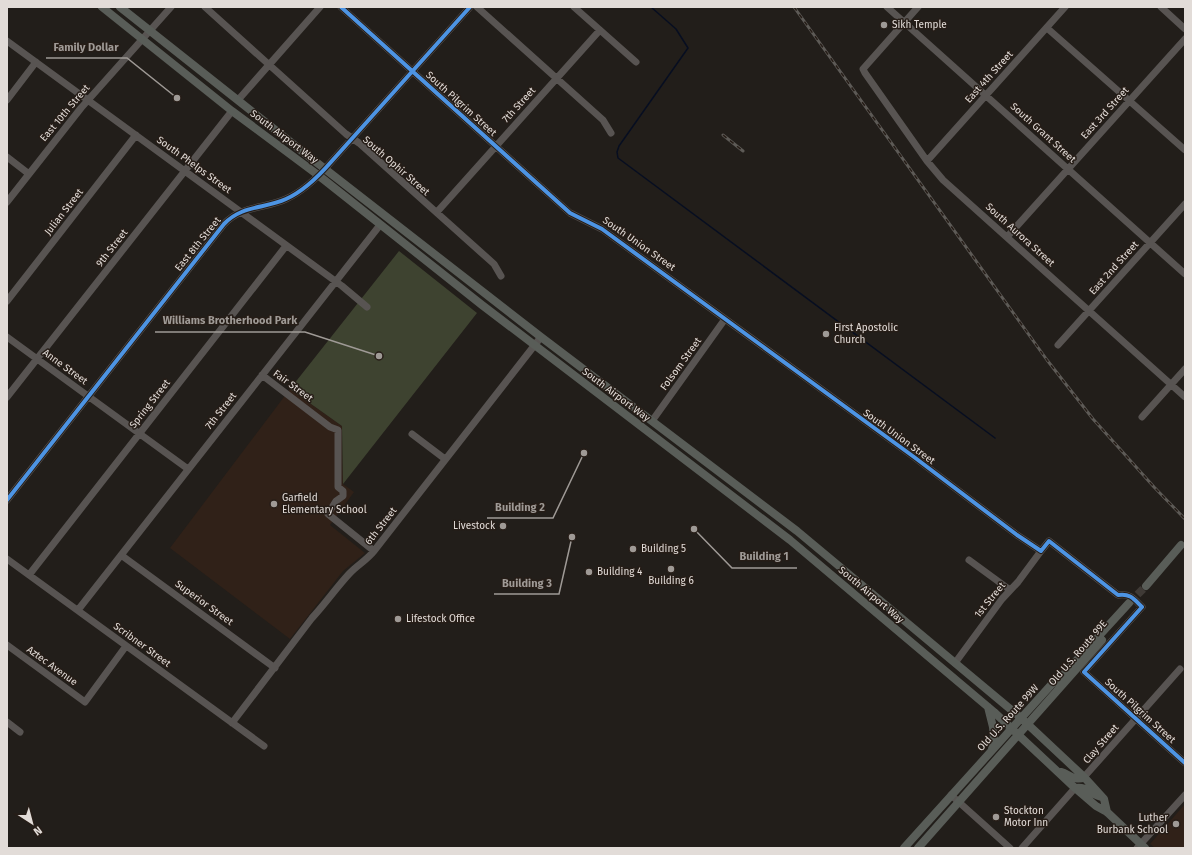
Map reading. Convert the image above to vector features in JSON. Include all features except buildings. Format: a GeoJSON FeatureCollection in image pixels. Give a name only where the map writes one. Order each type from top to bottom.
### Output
{"type":"FeatureCollection","features":[{"type":"Feature","properties":{"kind":"main road","name":"South Airport Way"},"geometry":{"type":"LineString","coordinates":[[102,7],[232,111],[318,175],[534,345],[790,540],[988,707],[1075,788],[1096,806],[1107,812],[1141,847]]}},
{"type":"Feature","properties":{"kind":"main road","name":"South Airport Way"},"geometry":{"type":"LineString","coordinates":[[120,7],[325,169],[797,531],[1021,718],[1084,777],[1104,799],[1107,812]]}},
{"type":"Feature","properties":{"kind":"main road"},"geometry":{"type":"LineString","coordinates":[[1148,587],[1183,546]]}},
{"type":"Feature","properties":{"kind":"main road","name":"Old U.S. Route 99W"},"geometry":{"type":"LineString","coordinates":[[904,848],[1021,718],[1131,605],[1126,615]]}},
{"type":"Feature","properties":{"kind":"main road","name":"Old U.S. Route 99E"},"geometry":{"type":"LineString","coordinates":[[918,848],[1126,615]]}},
{"type":"Feature","properties":{"kind":"main road"},"geometry":{"type":"LineString","coordinates":[[954,678],[953,668],[955,663]]}},
{"type":"Feature","properties":{"kind":"main road"},"geometry":{"type":"LineString","coordinates":[[988,707],[994,739],[991,751]]}},
{"type":"Feature","properties":{"kind":"main road"},"geometry":{"type":"LineString","coordinates":[[1058,771],[1075,778],[1081,779],[1084,777]]}},
{"type":"Feature","properties":{"kind":"main road"},"geometry":{"type":"LineString","coordinates":[[1075,788],[1080,787],[1095,796],[1102,797]]}},
{"type":"Feature","properties":{"kind":"street","name":"East 10th Street"},"geometry":{"type":"LineString","coordinates":[[7,202],[88,100],[171,7]]}},
{"type":"Feature","properties":{"kind":"street","name":"South Ophir Street"},"geometry":{"type":"LineString","coordinates":[[204,7],[346,134],[359,142],[437,212],[494,264],[501,276]]}},
{"type":"Feature","properties":{"kind":"street"},"geometry":{"type":"LineString","coordinates":[[238,100],[320,7]]}},
{"type":"Feature","properties":{"kind":"street","name":"South Pilgrim Street"},"geometry":{"type":"LineString","coordinates":[[341,7],[570,213]]}},
{"type":"Feature","properties":{"kind":"street","name":"East 8th Street"},"geometry":{"type":"LineString","coordinates":[[7,500],[224,224],[240,211],[278,202],[303,189],[325,169],[470,7]]}},
{"type":"Feature","properties":{"kind":"street"},"geometry":{"type":"LineString","coordinates":[[477,7],[603,120],[611,133]]}},
{"type":"Feature","properties":{"kind":"street"},"geometry":{"type":"LineString","coordinates":[[574,7],[636,62]]}},
{"type":"Feature","properties":{"kind":"street","name":"South Grant Street"},"geometry":{"type":"LineString","coordinates":[[887,7],[1185,274]]}},
{"type":"Feature","properties":{"kind":"street"},"geometry":{"type":"LineString","coordinates":[[904,23],[918,7]]}},
{"type":"Feature","properties":{"kind":"street","name":"East 4th Street"},"geometry":{"type":"LineString","coordinates":[[927,161],[1065,7]]}},
{"type":"Feature","properties":{"kind":"street"},"geometry":{"type":"LineString","coordinates":[[1160,7],[1185,29]]}},
{"type":"Feature","properties":{"kind":"street","name":"South Aurora Street"},"geometry":{"type":"LineString","coordinates":[[904,23],[863,69],[864,74],[927,161],[943,180],[1185,396]]}},
{"type":"Feature","properties":{"kind":"street"},"geometry":{"type":"LineString","coordinates":[[1047,28],[1185,150]]}},
{"type":"Feature","properties":{"kind":"street","name":"7th Street"},"geometry":{"type":"LineString","coordinates":[[437,212],[600,30]]}},
{"type":"Feature","properties":{"kind":"street","name":"East 3rd Street"},"geometry":{"type":"LineString","coordinates":[[1007,237],[1185,39]]}},
{"type":"Feature","properties":{"kind":"street","name":"South Phelps Street"},"geometry":{"type":"LineString","coordinates":[[7,41],[240,211],[360,300],[367,307]]}},
{"type":"Feature","properties":{"kind":"street"},"geometry":{"type":"LineString","coordinates":[[7,100],[36,62]]}},
{"type":"Feature","properties":{"kind":"street","name":"9th Street"},"geometry":{"type":"LineString","coordinates":[[7,397],[232,111]]}},
{"type":"Feature","properties":{"kind":"street","name":"Julian Street"},"geometry":{"type":"LineString","coordinates":[[7,301],[136,136]]}},
{"type":"Feature","properties":{"kind":"street"},"geometry":{"type":"LineString","coordinates":[[7,157],[29,174]]}},
{"type":"Feature","properties":{"kind":"street","name":"East 2nd Street"},"geometry":{"type":"LineString","coordinates":[[1058,345],[1185,204]]}},
{"type":"Feature","properties":{"kind":"street","name":"South Union Street"},"geometry":{"type":"LineString","coordinates":[[570,213],[602,229],[914,457],[1017,535],[1041,551]]}},
{"type":"Feature","properties":{"kind":"street","name":"7th Street"},"geometry":{"type":"LineString","coordinates":[[78,610],[380,225]]}},
{"type":"Feature","properties":{"kind":"street","name":"Spring Street"},"geometry":{"type":"LineString","coordinates":[[29,575],[286,246]]}},
{"type":"Feature","properties":{"kind":"street","name":"Folsom Street"},"geometry":{"type":"LineString","coordinates":[[652,421],[726,319]]}},
{"type":"Feature","properties":{"kind":"street","name":"6th Street"},"geometry":{"type":"LineString","coordinates":[[232,723],[312,618],[349,574],[367,560],[541,336]]}},
{"type":"Feature","properties":{"kind":"street","name":"Anne Street"},"geometry":{"type":"LineString","coordinates":[[7,337],[188,469]]}},
{"type":"Feature","properties":{"kind":"street"},"geometry":{"type":"LineString","coordinates":[[1142,417],[1185,369]]}},
{"type":"Feature","properties":{"kind":"street","name":"Fair Street"},"geometry":{"type":"LineString","coordinates":[[262,375],[330,427],[338,430],[338,487],[343,491],[343,496],[336,501],[328,514],[374,551]]}},
{"type":"Feature","properties":{"kind":"street"},"geometry":{"type":"LineString","coordinates":[[412,434],[445,459]]}},
{"type":"Feature","properties":{"kind":"street","name":"South Pilgrim Street"},"geometry":{"type":"LineString","coordinates":[[1041,551],[1049,541],[1118,595],[1127,594],[1142,607],[1084,672],[1185,762]]}},
{"type":"Feature","properties":{"kind":"street","name":"1st Street"},"geometry":{"type":"LineString","coordinates":[[955,663],[1002,599],[1041,551]]}},
{"type":"Feature","properties":{"kind":"street","name":"Superior Street"},"geometry":{"type":"LineString","coordinates":[[121,555],[275,668]]}},
{"type":"Feature","properties":{"kind":"street","name":"Scribner Street"},"geometry":{"type":"LineString","coordinates":[[7,559],[264,746]]}},
{"type":"Feature","properties":{"kind":"street"},"geometry":{"type":"LineString","coordinates":[[969,560],[1010,590]]}},
{"type":"Feature","properties":{"kind":"street","name":"Aztec Avenue"},"geometry":{"type":"LineString","coordinates":[[7,645],[85,702],[126,646]]}},
{"type":"Feature","properties":{"kind":"street","name":"Clay Street"},"geometry":{"type":"LineString","coordinates":[[1084,777],[1180,669]]}},
{"type":"Feature","properties":{"kind":"street"},"geometry":{"type":"LineString","coordinates":[[7,722],[20,732]]}},
{"type":"Feature","properties":{"kind":"street"},"geometry":{"type":"LineString","coordinates":[[1022,848],[1075,788]]}},
{"type":"Feature","properties":{"kind":"street"},"geometry":{"type":"LineString","coordinates":[[951,795],[1010,848]]}},
{"type":"Feature","properties":{"kind":"street"},"geometry":{"type":"LineString","coordinates":[[1141,847],[1185,795]]}},
{"type":"Feature","properties":{"kind":"shaded area","name":"Garfield Elementary School"},"geometry":{"type":"Polygon","coordinates":[[[290,389],[342,426],[343,484],[354,492],[330,525],[365,553],[343,571],[290,639],[170,548],[290,389]]]}},
{"type":"Feature","properties":{"kind":"shaded area","name":"Luther Burbank School"},"geometry":{"type":"Polygon","coordinates":[[[1185,804],[1185,848],[1155,848],[1150,844],[1185,804]]]}},
{"type":"Feature","properties":{"kind":"green space"},"geometry":{"type":"Polygon","coordinates":[[[399,251],[477,313],[343,484],[342,426],[290,389],[399,251]]]}},
{"type":"Feature","properties":{"kind":"waterway"},"geometry":{"type":"LineString","coordinates":[[651,7],[676,29],[688,48],[619,146],[617,152],[618,158],[995,438]]}},
{"type":"Feature","properties":{"kind":"tunnel"},"geometry":{"type":"LineString","coordinates":[[1129,603],[1146,586]]}},
{"type":"Feature","properties":{"kind":"railway"},"geometry":{"type":"LineString","coordinates":[[794,7],[1047,360],[1093,419],[1185,519]]}},
{"type":"Feature","properties":{"kind":"railway"},"geometry":{"type":"LineString","coordinates":[[723,135],[743,151]]}},
{"type":"Feature","properties":{"kind":"cycle path"},"geometry":{"type":"LineString","coordinates":[[341,7],[570,213],[602,229],[914,457],[1017,535],[1041,551],[1049,541],[1118,595],[1126,595],[1134,599],[1142,607],[1084,672],[1185,763]]}},
{"type":"Feature","properties":{"kind":"cycle path"},"geometry":{"type":"LineString","coordinates":[[7,500],[224,224],[238,213],[278,202],[293,196],[316,178],[470,7]]}},
{"type":"Feature","properties":{"kind":"place","name":"Sikh Temple"},"geometry":{"type":"Point","coordinates":[884,25]}},
{"type":"Feature","properties":{"kind":"place","name":"Family Dollar"},"geometry":{"type":"Point","coordinates":[177,98]}},
{"type":"Feature","properties":{"kind":"place","name":"First Apostolic Church"},"geometry":{"type":"Point","coordinates":[826,334]}},
{"type":"Feature","properties":{"kind":"place","name":"Williams Brotherhood Park"},"geometry":{"type":"Point","coordinates":[379,356]}},
{"type":"Feature","properties":{"kind":"place","name":"Building 2"},"geometry":{"type":"Point","coordinates":[584,453]}},
{"type":"Feature","properties":{"kind":"place","name":"Garfield Elementary School"},"geometry":{"type":"Point","coordinates":[274,504]}},
{"type":"Feature","properties":{"kind":"place","name":"Livestock"},"geometry":{"type":"Point","coordinates":[503,526]}},
{"type":"Feature","properties":{"kind":"place","name":"Building 1"},"geometry":{"type":"Point","coordinates":[694,529]}},
{"type":"Feature","properties":{"kind":"place","name":"Building 3"},"geometry":{"type":"Point","coordinates":[572,537]}},
{"type":"Feature","properties":{"kind":"place","name":"Building 5"},"geometry":{"type":"Point","coordinates":[633,549]}},
{"type":"Feature","properties":{"kind":"place","name":"Building 6"},"geometry":{"type":"Point","coordinates":[671,569]}},
{"type":"Feature","properties":{"kind":"place","name":"Building 4"},"geometry":{"type":"Point","coordinates":[589,572]}},
{"type":"Feature","properties":{"kind":"place","name":"Lifestock Office"},"geometry":{"type":"Point","coordinates":[398,619]}},
{"type":"Feature","properties":{"kind":"place","name":"Stockton Motor Inn"},"geometry":{"type":"Point","coordinates":[996,817]}},
{"type":"Feature","properties":{"kind":"place","name":"Luther Burbank School"},"geometry":{"type":"Point","coordinates":[1176,824]}}]}
